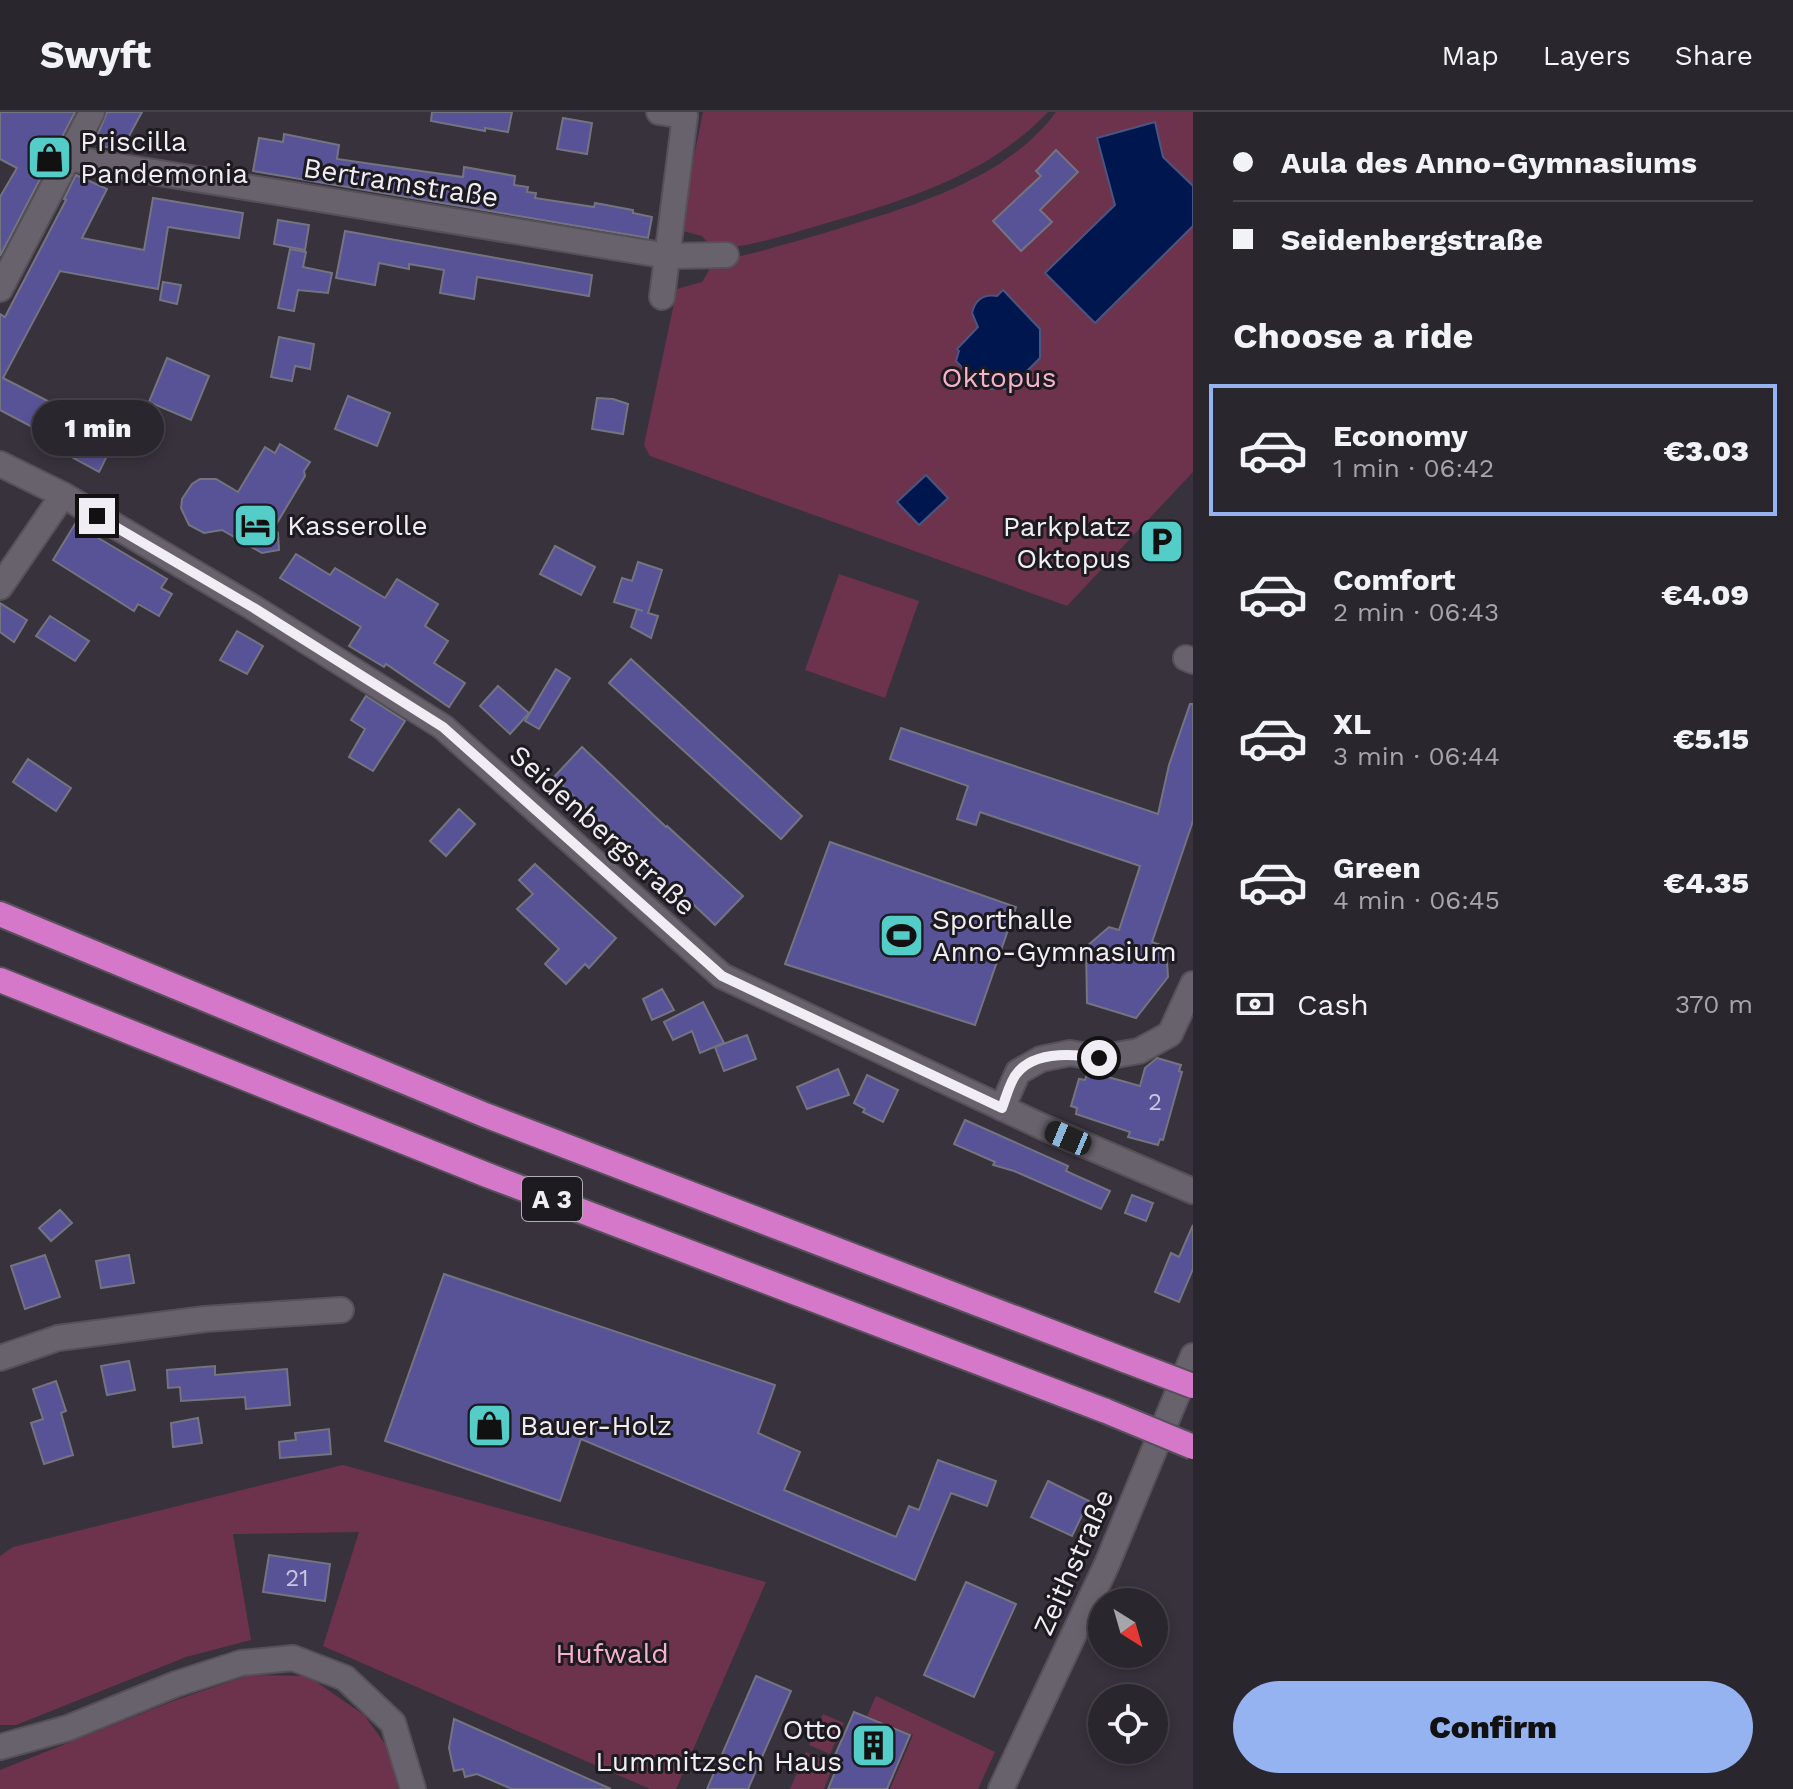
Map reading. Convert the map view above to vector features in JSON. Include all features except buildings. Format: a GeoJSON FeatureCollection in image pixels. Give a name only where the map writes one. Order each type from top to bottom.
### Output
{"type":"FeatureCollection","features":[{"type":"Feature","properties":{"kind":"highway","name":"A 3"},"geometry":{"type":"LineString","coordinates":[[0,914],[485,1115],[1193,1386]]}},
{"type":"Feature","properties":{"kind":"highway","name":"A 3"},"geometry":{"type":"LineString","coordinates":[[0,980],[487,1175],[1193,1447]]}},
{"type":"Feature","properties":{"kind":"street"},"geometry":{"type":"LineString","coordinates":[[0,289],[92,112]]}},
{"type":"Feature","properties":{"kind":"street"},"geometry":{"type":"LineString","coordinates":[[659,112],[685,116],[662,297]]}},
{"type":"Feature","properties":{"kind":"street","name":"Bertramstraße"},"geometry":{"type":"LineString","coordinates":[[68,158],[668,256],[726,255]]}},
{"type":"Feature","properties":{"kind":"street","name":"Seidenbergstraße"},"geometry":{"type":"LineString","coordinates":[[0,464],[63,495],[254,608],[443,727],[722,976],[1002,1108],[1193,1191]]}},
{"type":"Feature","properties":{"kind":"street"},"geometry":{"type":"LineString","coordinates":[[0,587],[63,495]]}},
{"type":"Feature","properties":{"kind":"street"},"geometry":{"type":"LineString","coordinates":[[1002,1108],[1018,1072],[1041,1059],[1070,1053],[1099,1058],[1139,1051],[1170,1034],[1193,984]]}},
{"type":"Feature","properties":{"kind":"street"},"geometry":{"type":"LineString","coordinates":[[0,1358],[58,1338],[205,1319],[341,1310]]}},
{"type":"Feature","properties":{"kind":"street","name":"Zeithstraße"},"geometry":{"type":"LineString","coordinates":[[1001,1789],[1107,1564],[1193,1356]]}},
{"type":"Feature","properties":{"kind":"street"},"geometry":{"type":"LineString","coordinates":[[0,1747],[68,1728],[176,1684],[241,1663],[293,1658],[345,1678],[393,1723],[413,1789]]}},
{"type":"Feature","properties":{"kind":"green space"},"geometry":{"type":"Polygon","coordinates":[[[703,112],[1048,112],[1000,153],[917,194],[771,239],[713,249],[702,236],[679,230],[703,112]]]}},
{"type":"Feature","properties":{"kind":"green space","name":"Oktopus"},"geometry":{"type":"Polygon","coordinates":[[[1056,112],[1193,112],[1193,472],[1067,606],[650,456],[644,445],[677,289],[702,282],[714,262],[873,218],[960,186],[1013,155],[1056,112]]]}},
{"type":"Feature","properties":{"kind":"green space"},"geometry":{"type":"Polygon","coordinates":[[[839,574],[919,601],[885,698],[805,670],[839,574]]]}},
{"type":"Feature","properties":{"kind":"green space","name":"Hufwald"},"geometry":{"type":"Polygon","coordinates":[[[343,1465],[766,1582],[676,1789],[650,1789],[323,1646],[359,1532],[233,1534],[251,1640],[186,1657],[16,1725],[0,1725],[0,1556],[13,1547],[343,1465]]]}},
{"type":"Feature","properties":{"kind":"green space"},"geometry":{"type":"Polygon","coordinates":[[[249,1675],[308,1676],[364,1715],[388,1748],[398,1789],[0,1789],[0,1770],[176,1700],[249,1675]]]}},
{"type":"Feature","properties":{"kind":"green space"},"geometry":{"type":"Polygon","coordinates":[[[876,1696],[995,1752],[978,1789],[890,1789],[913,1735],[867,1716],[876,1696]]]}},
{"type":"Feature","properties":{"kind":"green space"},"geometry":{"type":"Polygon","coordinates":[[[823,1714],[844,1723],[830,1754],[809,1745],[823,1714]]]}},
{"type":"Feature","properties":{"kind":"green space"},"geometry":{"type":"Polygon","coordinates":[[[806,1752],[834,1764],[824,1789],[790,1789],[806,1752]]]}},
{"type":"Feature","properties":{"kind":"shaded area"},"geometry":{"type":"Polygon","coordinates":[[[1155,122],[1163,157],[1193,186],[1193,226],[1095,323],[1045,273],[1115,205],[1097,138],[1155,122]]]}},
{"type":"Feature","properties":{"kind":"shaded area"},"geometry":{"type":"Polygon","coordinates":[[[1003,290],[1040,329],[1040,358],[1009,389],[983,389],[956,361],[957,349],[978,327],[972,313],[978,301],[997,296],[1003,290]]]}},
{"type":"Feature","properties":{"kind":"shaded area"},"geometry":{"type":"Polygon","coordinates":[[[926,475],[948,498],[919,525],[897,502],[926,475]]]}},
{"type":"Feature","properties":{"kind":"place","name":"Priscilla Pandemonia"},"geometry":{"type":"Point","coordinates":[49,157]}},
{"type":"Feature","properties":{"kind":"place","name":"Kasserolle"},"geometry":{"type":"Point","coordinates":[256,525]}},
{"type":"Feature","properties":{"kind":"place","name":"Parkplatz Oktopus"},"geometry":{"type":"Point","coordinates":[1162,542]}},
{"type":"Feature","properties":{"kind":"place","name":"Sporthalle Anno-Gymnasium"},"geometry":{"type":"Point","coordinates":[901,935]}},
{"type":"Feature","properties":{"kind":"place","name":"Bauer-Holz"},"geometry":{"type":"Point","coordinates":[489,1425]}},
{"type":"Feature","properties":{"kind":"place","name":"Otto Lummitzsch Haus"},"geometry":{"type":"Point","coordinates":[873,1745]}},
{"type":"Feature","properties":{"kind":"route"},"geometry":{"type":"LineString","coordinates":[[97,516],[254,608],[443,727],[722,976],[1002,1108],[1018,1072],[1041,1059],[1070,1053],[1099,1058]]}}]}
